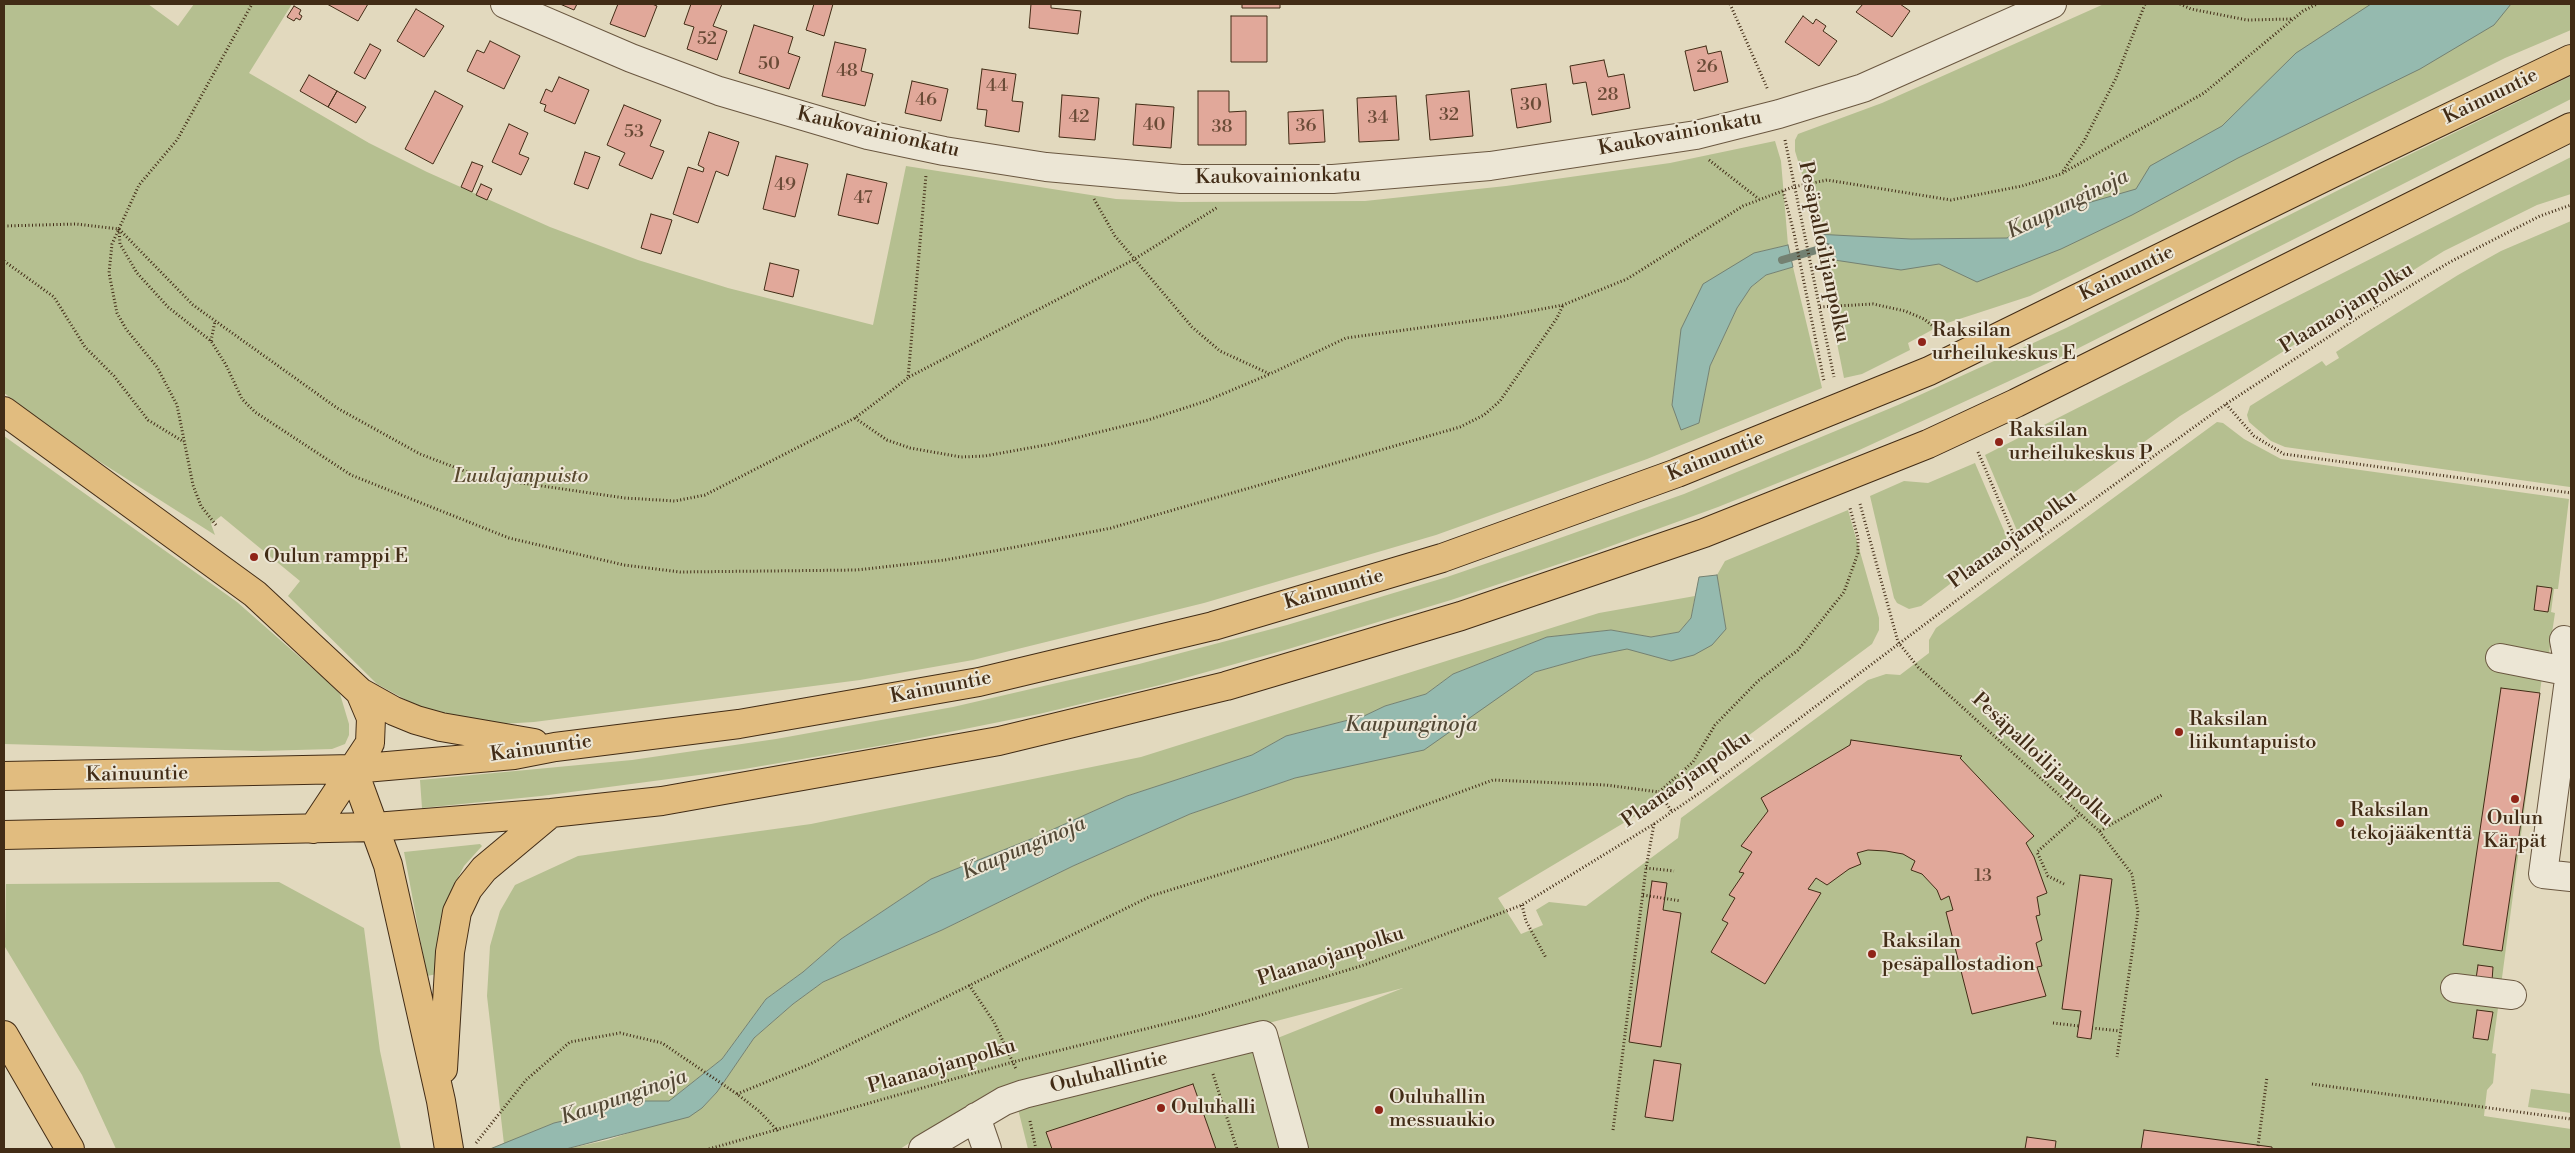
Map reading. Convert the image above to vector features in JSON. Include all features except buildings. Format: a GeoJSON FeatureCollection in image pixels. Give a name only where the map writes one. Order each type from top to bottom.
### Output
{"type":"FeatureCollection","features":[{"type":"Feature","properties":{"kind":"highway","name":"Kainuuntie"},"geometry":{"type":"LineString","coordinates":[[4,776],[352,769],[514,755],[555,747],[739,724],[979,682],[1213,626],[1442,558],[1677,473],[1930,371],[2330,174],[2571,59]]}},
{"type":"Feature","properties":{"kind":"highway"},"geometry":{"type":"LineString","coordinates":[[4,835],[375,827],[551,813],[662,801],[999,741],[1226,686],[1461,616],[1546,588],[1704,533],[1928,444],[2016,403],[2571,127]]}},
{"type":"Feature","properties":{"kind":"highway"},"geometry":{"type":"LineString","coordinates":[[4,411],[255,594],[360,692],[394,711],[416,720],[441,727],[555,747]]}},
{"type":"Feature","properties":{"kind":"highway"},"geometry":{"type":"LineString","coordinates":[[314,829],[370,743],[372,731],[371,718],[360,692]]}},
{"type":"Feature","properties":{"kind":"highway"},"geometry":{"type":"LineString","coordinates":[[352,769],[388,864],[441,1100],[461,1147]]}},
{"type":"Feature","properties":{"kind":"highway"},"geometry":{"type":"LineString","coordinates":[[441,1100],[450,952],[457,912],[468,889],[484,869],[551,813]]}},
{"type":"Feature","properties":{"kind":"highway"},"geometry":{"type":"LineString","coordinates":[[4,1035],[70,1149]]}},
{"type":"Feature","properties":{"kind":"street","name":"Kaukovainionkatu"},"geometry":{"type":"LineString","coordinates":[[505,4],[630,58],[719,91],[846,129],[944,150],[1024,164],[1162,177],[1333,179],[1490,166],[1781,124],[2052,4]]}},
{"type":"Feature","properties":{"kind":"street"},"geometry":{"type":"LineString","coordinates":[[2564,640],[2570,672],[2534,880],[2571,877]]}},
{"type":"Feature","properties":{"kind":"street"},"geometry":{"type":"LineString","coordinates":[[2500,658],[2570,672]]}},
{"type":"Feature","properties":{"kind":"street"},"geometry":{"type":"LineString","coordinates":[[2455,988],[2512,996]]}},
{"type":"Feature","properties":{"kind":"street","name":"Ouluhallintie"},"geometry":{"type":"LineString","coordinates":[[923,1149],[1004,1101],[1024,1094],[1263,1035],[1294,1149]]}},
{"type":"Feature","properties":{"kind":"street"},"geometry":{"type":"LineString","coordinates":[[976,1117],[987,1149]]}},
{"type":"Feature","properties":{"kind":"path"},"geometry":{"type":"LineString","coordinates":[[216,525],[201,506],[193,485],[177,405],[157,367],[126,329],[118,312],[109,273],[112,244],[138,185],[177,140],[252,4]]}},
{"type":"Feature","properties":{"kind":"path","name":"Pesäpalloilijanpolku"},"geometry":{"type":"LineString","coordinates":[[1730,4],[1781,124],[1834,377]]}},
{"type":"Feature","properties":{"kind":"path"},"geometry":{"type":"LineString","coordinates":[[2061,174],[2084,141],[2116,78],[2144,4]]}},
{"type":"Feature","properties":{"kind":"path"},"geometry":{"type":"LineString","coordinates":[[2180,4],[2191,9],[2247,20],[2292,19]]}},
{"type":"Feature","properties":{"kind":"path"},"geometry":{"type":"LineString","coordinates":[[855,418],[887,440],[910,448],[961,457],[985,456],[1051,444],[1148,420],[1206,401],[1270,374],[1346,338],[1500,317],[1564,305],[1627,279],[1743,206],[1793,187],[1827,180],[1951,200],[2022,186],[2061,174],[2204,93],[2303,10],[2317,4]]}},
{"type":"Feature","properties":{"kind":"path"},"geometry":{"type":"LineString","coordinates":[[1706,158],[1760,200]]}},
{"type":"Feature","properties":{"kind":"path"},"geometry":{"type":"LineString","coordinates":[[908,378],[926,166]]}},
{"type":"Feature","properties":{"kind":"path"},"geometry":{"type":"LineString","coordinates":[[1783,191],[1794,233],[1824,381]]}},
{"type":"Feature","properties":{"kind":"path"},"geometry":{"type":"LineString","coordinates":[[1093,198],[1111,229],[1133,260],[1192,327],[1220,351],[1270,374]]}},
{"type":"Feature","properties":{"kind":"path"},"geometry":{"type":"LineString","coordinates":[[4,226],[76,224],[119,229],[193,305],[337,408],[420,454],[480,477],[542,487],[676,501],[705,495],[855,418],[908,378],[1133,260],[1224,203]]}},
{"type":"Feature","properties":{"kind":"path","name":"Plaanaojanpolku"},"geometry":{"type":"LineString","coordinates":[[709,1149],[778,1131],[1013,1062],[1201,1014],[1364,965],[1522,905],[1672,812],[1898,642],[2226,404],[2362,315],[2450,262],[2540,216],[2571,205]]}},
{"type":"Feature","properties":{"kind":"path"},"geometry":{"type":"LineString","coordinates":[[119,229],[120,244],[137,273],[168,307],[211,341],[226,365],[242,399],[254,412],[351,475],[509,538],[624,565],[680,572],[848,570],[945,560],[1111,528],[1460,427],[1484,415],[1500,401],[1564,305]]}},
{"type":"Feature","properties":{"kind":"path"},"geometry":{"type":"LineString","coordinates":[[4,261],[54,297],[85,347],[114,376],[148,420],[184,442]]}},
{"type":"Feature","properties":{"kind":"path"},"geometry":{"type":"LineString","coordinates":[[1820,307],[1873,304],[1904,311],[1924,319],[1934,327],[1937,334]]}},
{"type":"Feature","properties":{"kind":"path"},"geometry":{"type":"LineString","coordinates":[[211,341],[215,321]]}},
{"type":"Feature","properties":{"kind":"path"},"geometry":{"type":"LineString","coordinates":[[2226,404],[2254,436],[2284,454],[2571,494]]}},
{"type":"Feature","properties":{"kind":"path"},"geometry":{"type":"LineString","coordinates":[[1978,452],[2021,552]]}},
{"type":"Feature","properties":{"kind":"path","name":"Pesäpalloilijanpolku"},"geometry":{"type":"LineString","coordinates":[[1860,504],[1898,642],[1918,667],[2099,831],[2132,874],[2138,912],[2117,1057]]}},
{"type":"Feature","properties":{"kind":"path"},"geometry":{"type":"LineString","coordinates":[[1659,792],[1692,762],[1716,725],[1758,682],[1798,650],[1841,597],[1853,572],[1858,553],[1858,538],[1850,508]]}},
{"type":"Feature","properties":{"kind":"path"},"geometry":{"type":"LineString","coordinates":[[737,1094],[810,1064],[1151,896],[1330,840],[1493,780],[1606,785],[1659,792],[1672,812]]}},
{"type":"Feature","properties":{"kind":"path"},"geometry":{"type":"LineString","coordinates":[[2099,831],[2162,794]]}},
{"type":"Feature","properties":{"kind":"path"},"geometry":{"type":"LineString","coordinates":[[2064,884],[2048,876],[2037,852],[2080,814]]}},
{"type":"Feature","properties":{"kind":"path"},"geometry":{"type":"LineString","coordinates":[[1613,1130],[1642,895],[1654,824]]}},
{"type":"Feature","properties":{"kind":"path"},"geometry":{"type":"LineString","coordinates":[[1646,868],[1674,871]]}},
{"type":"Feature","properties":{"kind":"path"},"geometry":{"type":"LineString","coordinates":[[1642,895],[1681,901]]}},
{"type":"Feature","properties":{"kind":"path"},"geometry":{"type":"LineString","coordinates":[[1522,905],[1526,921],[1546,958]]}},
{"type":"Feature","properties":{"kind":"path"},"geometry":{"type":"LineString","coordinates":[[969,984],[994,1022],[1013,1062]]}},
{"type":"Feature","properties":{"kind":"path"},"geometry":{"type":"LineString","coordinates":[[1201,1014],[1205,1049],[1237,1149]]}},
{"type":"Feature","properties":{"kind":"path"},"geometry":{"type":"LineString","coordinates":[[2053,1022],[2079,1026]]}},
{"type":"Feature","properties":{"kind":"path"},"geometry":{"type":"LineString","coordinates":[[2092,1028],[2120,1031]]}},
{"type":"Feature","properties":{"kind":"path"},"geometry":{"type":"LineString","coordinates":[[461,1147],[480,1140],[526,1080],[570,1042],[620,1033],[662,1043],[737,1094],[759,1111],[778,1131]]}},
{"type":"Feature","properties":{"kind":"path"},"geometry":{"type":"LineString","coordinates":[[2258,1146],[2267,1077]]}},
{"type":"Feature","properties":{"kind":"path"},"geometry":{"type":"LineString","coordinates":[[2312,1084],[2571,1120]]}},
{"type":"Feature","properties":{"kind":"green space","name":"Luulajanpuisto"},"geometry":{"type":"Polygon","coordinates":[[[4,4],[148,4],[178,26],[194,4],[292,4],[249,73],[369,143],[427,172],[550,227],[638,260],[728,288],[873,325],[906,166],[1116,199],[1181,202],[1365,201],[1506,186],[1670,163],[1775,141],[1781,161],[1788,245],[1754,253],[1676,372],[1672,405],[1699,423],[1710,366],[1737,308],[1751,287],[1766,275],[1793,267],[1822,388],[1647,459],[1436,535],[1204,603],[973,660],[860,680],[534,722],[500,724],[475,722],[421,708],[377,684],[288,596],[300,581],[221,516],[211,524],[215,535],[86,453],[4,393],[4,4]]]}},
{"type":"Feature","properties":{"kind":"green space"},"geometry":{"type":"Polygon","coordinates":[[[2104,4],[2571,4],[2571,30],[2505,58],[2030,296],[1941,325],[1908,343],[1910,350],[1862,374],[1844,378],[1805,184],[1795,151],[1795,140],[1798,134],[1882,103],[2104,4]]]}},
{"type":"Feature","properties":{"kind":"green space"},"geometry":{"type":"Polygon","coordinates":[[[2571,76],[2571,99],[2057,359],[1855,452],[1718,507],[1589,554],[1451,600],[1285,650],[1160,685],[1039,714],[890,744],[744,769],[541,796],[422,808],[420,780],[632,760],[776,739],[953,707],[1139,664],[1287,625],[1447,577],[1684,494],[1898,405],[2066,328],[2390,164],[2571,76]]]}},
{"type":"Feature","properties":{"kind":"green space"},"geometry":{"type":"Polygon","coordinates":[[[2571,157],[2571,194],[2537,205],[2444,251],[2180,416],[2018,533],[1985,455],[2571,157]]]}},
{"type":"Feature","properties":{"kind":"green space"},"geometry":{"type":"Polygon","coordinates":[[[2571,221],[2570,487],[2285,447],[2271,441],[2249,422],[2247,415],[2250,406],[2322,361],[2326,366],[2339,358],[2336,352],[2458,275],[2501,251],[2571,221]]]}},
{"type":"Feature","properties":{"kind":"green space","name":"Raksilan liikuntapuisto"},"geometry":{"type":"Polygon","coordinates":[[[2217,422],[2223,423],[2244,439],[2281,459],[2569,499],[2558,589],[2554,589],[2551,612],[2555,613],[2549,653],[2545,654],[2492,1053],[2496,1054],[2493,1083],[2487,1090],[2484,1116],[2571,1129],[2571,1149],[1028,1149],[1018,1109],[1235,1055],[1403,988],[1188,1044],[993,1090],[900,1149],[566,1149],[608,1140],[702,1108],[717,1092],[754,1038],[793,1004],[823,982],[942,930],[1073,866],[1190,814],[1295,778],[1489,703],[1535,672],[1627,648],[1671,661],[1726,629],[1717,575],[1725,561],[1848,510],[1879,618],[1879,630],[1872,644],[1698,773],[1637,815],[1498,898],[1521,934],[1543,925],[1536,910],[1549,902],[1586,906],[1678,838],[1681,818],[1868,680],[1886,674],[1900,675],[1929,653],[1929,640],[1936,628],[2217,422]]]}},
{"type":"Feature","properties":{"kind":"green space"},"geometry":{"type":"Polygon","coordinates":[[[4,436],[237,602],[328,682],[340,694],[349,724],[349,735],[345,744],[332,749],[261,751],[4,744],[4,436]]]}},
{"type":"Feature","properties":{"kind":"green space"},"geometry":{"type":"Polygon","coordinates":[[[1975,463],[2008,540],[1921,606],[1909,609],[1897,603],[1894,598],[1870,496],[1904,481],[1928,483],[1975,463]]]}},
{"type":"Feature","properties":{"kind":"green space"},"geometry":{"type":"Polygon","coordinates":[[[1695,596],[1691,618],[1679,632],[1651,637],[1611,630],[1547,637],[1453,674],[1426,694],[1385,706],[1364,716],[1286,736],[1252,755],[1127,796],[1036,837],[931,879],[841,939],[803,972],[766,999],[722,1059],[669,1101],[611,1104],[584,1116],[554,1123],[504,1144],[487,996],[490,946],[500,911],[515,885],[578,856],[811,824],[1141,757],[1599,613],[1695,596]]]}},
{"type":"Feature","properties":{"kind":"green space"},"geometry":{"type":"Polygon","coordinates":[[[480,844],[482,846],[464,866],[450,893],[441,924],[437,974],[427,976],[404,852],[480,844]]]}},
{"type":"Feature","properties":{"kind":"green space"},"geometry":{"type":"Polygon","coordinates":[[[279,882],[364,928],[380,1051],[401,1149],[116,1149],[82,1075],[5,947],[6,884],[279,882]]]}},
{"type":"Feature","properties":{"kind":"green space"},"geometry":{"type":"Polygon","coordinates":[[[2531,1089],[2571,1094],[2571,1113],[2528,1107],[2531,1089]]]}},
{"type":"Feature","properties":{"kind":"water","name":"Kaupunginoja"},"geometry":{"type":"Polygon","coordinates":[[[2371,4],[2511,4],[2494,25],[2420,69],[2238,158],[2132,215],[2061,249],[1977,282],[1939,264],[1901,270],[1821,258],[1815,234],[1911,239],[2007,238],[2039,217],[2136,189],[2150,166],[2222,126],[2296,53],[2371,4]]]}},
{"type":"Feature","properties":{"kind":"water"},"geometry":{"type":"Polygon","coordinates":[[[1788,245],[1793,267],[1766,275],[1751,287],[1737,308],[1710,366],[1699,423],[1681,430],[1672,405],[1681,329],[1703,284],[1754,253],[1788,245]]]}},
{"type":"Feature","properties":{"kind":"water","name":"Kaupunginoja"},"geometry":{"type":"Polygon","coordinates":[[[1717,575],[1726,629],[1712,645],[1694,655],[1671,661],[1627,649],[1592,656],[1535,672],[1424,750],[1295,778],[1190,814],[1073,866],[942,930],[823,982],[793,1004],[754,1038],[717,1092],[702,1108],[689,1117],[566,1149],[490,1149],[554,1123],[584,1116],[611,1104],[669,1101],[722,1059],[766,999],[803,972],[841,939],[931,879],[1036,837],[1127,796],[1252,755],[1286,736],[1364,716],[1385,706],[1426,694],[1453,674],[1547,637],[1611,630],[1651,637],[1679,632],[1691,618],[1699,577],[1717,575]]]}},
{"type":"Feature","properties":{"kind":"waterway","name":"Kaupunginoja"},"geometry":{"type":"LineString","coordinates":[[1782,260],[1827,247]]}},
{"type":"Feature","properties":{"kind":"place","name":"Raksilan urheilukeskus E"},"geometry":{"type":"Point","coordinates":[1922,342]}},
{"type":"Feature","properties":{"kind":"place","name":"Raksilan urheilukeskus P"},"geometry":{"type":"Point","coordinates":[1999,442]}},
{"type":"Feature","properties":{"kind":"place","name":"Oulun ramppi E"},"geometry":{"type":"Point","coordinates":[254,557]}},
{"type":"Feature","properties":{"kind":"place","name":"Raksilan liikuntapuisto"},"geometry":{"type":"Point","coordinates":[2179,732]}},
{"type":"Feature","properties":{"kind":"place","name":"Oulun Kärpät"},"geometry":{"type":"Point","coordinates":[2515,799]}},
{"type":"Feature","properties":{"kind":"place","name":"Raksilan tekojääkenttä"},"geometry":{"type":"Point","coordinates":[2340,823]}},
{"type":"Feature","properties":{"kind":"place","name":"Raksilan pesäpallostadion"},"geometry":{"type":"Point","coordinates":[1872,954]}},
{"type":"Feature","properties":{"kind":"place","name":"Ouluhalli"},"geometry":{"type":"Point","coordinates":[1161,1108]}},
{"type":"Feature","properties":{"kind":"place","name":"Ouluhallin messuaukio"},"geometry":{"type":"Point","coordinates":[1379,1110]}}]}
